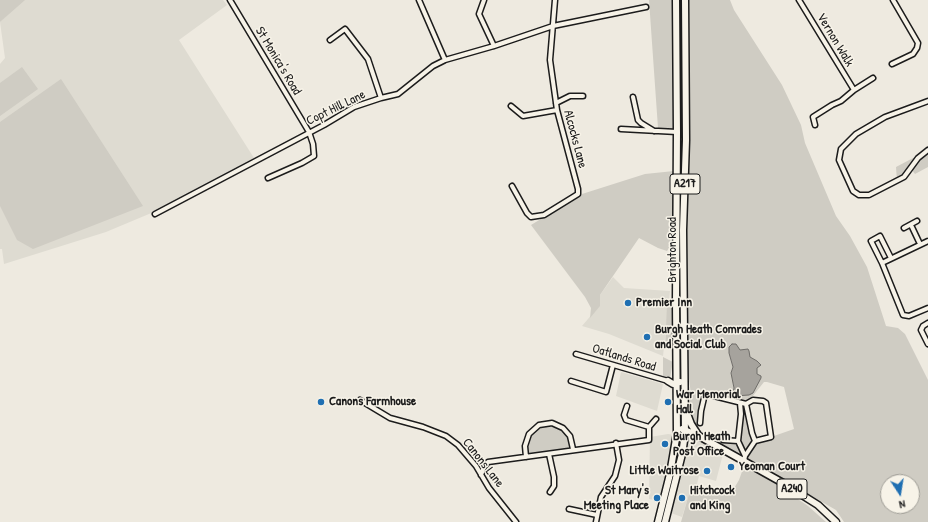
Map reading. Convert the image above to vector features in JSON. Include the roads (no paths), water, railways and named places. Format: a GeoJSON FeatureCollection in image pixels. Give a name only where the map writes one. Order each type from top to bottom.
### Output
{"type":"FeatureCollection","features":[{"type":"Feature","properties":{"kind":"highway","name":"Brighton Road"},"geometry":{"type":"LineString","coordinates":[[658,522],[670,474],[677,430],[676,0]]}},
{"type":"Feature","properties":{"kind":"highway","name":"Brighton Road"},"geometry":{"type":"LineString","coordinates":[[666,522],[678,474],[685,429],[683,230],[686,154],[685,0]]}},
{"type":"Feature","properties":{"kind":"highway"},"geometry":{"type":"LineString","coordinates":[[668,381],[672,380],[676,370]]}},
{"type":"Feature","properties":{"kind":"highway"},"geometry":{"type":"LineString","coordinates":[[668,381],[671,383],[677,383],[684,378]]}},
{"type":"Feature","properties":{"kind":"highway"},"geometry":{"type":"LineString","coordinates":[[685,405],[690,421],[699,436]]}},
{"type":"Feature","properties":{"kind":"highway"},"geometry":{"type":"LineString","coordinates":[[677,430],[685,429]]}},
{"type":"Feature","properties":{"kind":"highway","name":"A240"},"geometry":{"type":"LineString","coordinates":[[685,429],[744,458],[818,505],[836,522]]}},
{"type":"Feature","properties":{"kind":"highway"},"geometry":{"type":"LineString","coordinates":[[684,442],[689,436],[699,436]]}},
{"type":"Feature","properties":{"kind":"street","name":"St Monica's Road"},"geometry":{"type":"LineString","coordinates":[[230,0],[309,132],[313,144],[314,156],[268,178]]}},
{"type":"Feature","properties":{"kind":"street"},"geometry":{"type":"LineString","coordinates":[[419,0],[445,60]]}},
{"type":"Feature","properties":{"kind":"street"},"geometry":{"type":"LineString","coordinates":[[484,0],[479,14],[494,46]]}},
{"type":"Feature","properties":{"kind":"street","name":"Alcocks Lane"},"geometry":{"type":"LineString","coordinates":[[512,186],[527,213],[531,217],[544,214],[578,194],[578,189],[557,110],[550,60],[555,0]]}},
{"type":"Feature","properties":{"kind":"street","name":"Vernon Walk"},"geometry":{"type":"LineString","coordinates":[[799,0],[854,90]]}},
{"type":"Feature","properties":{"kind":"street"},"geometry":{"type":"LineString","coordinates":[[892,64],[913,54],[918,43],[893,0]]}},
{"type":"Feature","properties":{"kind":"street","name":"Copt Hill Lane"},"geometry":{"type":"LineString","coordinates":[[155,214],[354,107],[398,94],[433,66],[445,60],[494,46],[553,26],[646,7]]}},
{"type":"Feature","properties":{"kind":"street"},"geometry":{"type":"LineString","coordinates":[[330,40],[345,28],[368,59],[381,98]]}},
{"type":"Feature","properties":{"kind":"street"},"geometry":{"type":"LineString","coordinates":[[815,125],[813,117],[841,101],[854,90],[873,78]]}},
{"type":"Feature","properties":{"kind":"street"},"geometry":{"type":"LineString","coordinates":[[556,103],[570,96],[583,96]]}},
{"type":"Feature","properties":{"kind":"street"},"geometry":{"type":"LineString","coordinates":[[633,97],[638,120],[656,132]]}},
{"type":"Feature","properties":{"kind":"street"},"geometry":{"type":"LineString","coordinates":[[928,101],[885,117],[856,134],[841,149],[839,160],[853,191],[859,195],[869,195],[904,177],[918,158],[928,150]]}},
{"type":"Feature","properties":{"kind":"street"},"geometry":{"type":"LineString","coordinates":[[510,106],[523,116],[557,110]]}},
{"type":"Feature","properties":{"kind":"street"},"geometry":{"type":"LineString","coordinates":[[621,129],[677,132]]}},
{"type":"Feature","properties":{"kind":"street"},"geometry":{"type":"LineString","coordinates":[[904,228],[917,221]]}},
{"type":"Feature","properties":{"kind":"street"},"geometry":{"type":"LineString","coordinates":[[911,225],[920,244]]}},
{"type":"Feature","properties":{"kind":"street"},"geometry":{"type":"LineString","coordinates":[[891,258],[880,236],[871,241],[904,315],[909,316],[928,308]]}},
{"type":"Feature","properties":{"kind":"street"},"geometry":{"type":"LineString","coordinates":[[882,263],[928,241]]}},
{"type":"Feature","properties":{"kind":"street"},"geometry":{"type":"LineString","coordinates":[[928,323],[923,326],[921,330],[928,344]]}},
{"type":"Feature","properties":{"kind":"street","name":"Oatlands Road"},"geometry":{"type":"LineString","coordinates":[[576,354],[668,381]]}},
{"type":"Feature","properties":{"kind":"street"},"geometry":{"type":"LineString","coordinates":[[570,381],[606,392],[613,364]]}},
{"type":"Feature","properties":{"kind":"street"},"geometry":{"type":"LineString","coordinates":[[700,423],[705,396],[710,395],[746,404],[753,400],[763,401],[766,404],[772,438],[755,441],[744,458]]}},
{"type":"Feature","properties":{"kind":"street","name":"Canons Lane"},"geometry":{"type":"LineString","coordinates":[[360,400],[390,418],[423,427],[446,436],[458,445],[476,466],[516,522]]}},
{"type":"Feature","properties":{"kind":"street"},"geometry":{"type":"LineString","coordinates":[[740,403],[741,414],[738,441],[744,458]]}},
{"type":"Feature","properties":{"kind":"street"},"geometry":{"type":"LineString","coordinates":[[746,404],[747,414],[755,441]]}},
{"type":"Feature","properties":{"kind":"street"},"geometry":{"type":"LineString","coordinates":[[626,406],[624,415],[626,420],[649,427]]}},
{"type":"Feature","properties":{"kind":"street"},"geometry":{"type":"LineString","coordinates":[[741,414],[747,414]]}},
{"type":"Feature","properties":{"kind":"street"},"geometry":{"type":"LineString","coordinates":[[476,466],[488,462],[616,443],[649,440],[649,427],[656,419]]}},
{"type":"Feature","properties":{"kind":"street"},"geometry":{"type":"LineString","coordinates":[[526,457],[525,446],[529,434],[539,425],[552,423],[563,428],[570,436],[574,450]]}},
{"type":"Feature","properties":{"kind":"street"},"geometry":{"type":"LineString","coordinates":[[723,440],[738,441]]}},
{"type":"Feature","properties":{"kind":"street"},"geometry":{"type":"LineString","coordinates":[[596,522],[601,497],[615,476],[619,460],[616,443]]}},
{"type":"Feature","properties":{"kind":"street"},"geometry":{"type":"LineString","coordinates":[[549,454],[554,482],[554,486],[550,492]]}},
{"type":"Feature","properties":{"kind":"street"},"geometry":{"type":"LineString","coordinates":[[481,475],[488,462]]}},
{"type":"Feature","properties":{"kind":"street"},"geometry":{"type":"LineString","coordinates":[[570,509],[598,515]]}},
{"type":"Feature","properties":{"kind":"place","name":"Premier Inn"},"geometry":{"type":"Point","coordinates":[628,303]}},
{"type":"Feature","properties":{"kind":"place","name":"Burgh Heath Comrades and Social Club"},"geometry":{"type":"Point","coordinates":[647,337]}},
{"type":"Feature","properties":{"kind":"place","name":"Canons Farmhouse"},"geometry":{"type":"Point","coordinates":[321,402]}},
{"type":"Feature","properties":{"kind":"place","name":"War Memorial Hall"},"geometry":{"type":"Point","coordinates":[668,402]}},
{"type":"Feature","properties":{"kind":"place","name":"Burgh Heath Post Office"},"geometry":{"type":"Point","coordinates":[665,444]}},
{"type":"Feature","properties":{"kind":"place","name":"Yeoman Court"},"geometry":{"type":"Point","coordinates":[731,467]}},
{"type":"Feature","properties":{"kind":"place","name":"Little Waitrose"},"geometry":{"type":"Point","coordinates":[707,471]}},
{"type":"Feature","properties":{"kind":"place","name":"St Mary's Meeting Place"},"geometry":{"type":"Point","coordinates":[657,498]}},
{"type":"Feature","properties":{"kind":"place","name":"Hitchcock and King"},"geometry":{"type":"Point","coordinates":[682,498]}}]}
